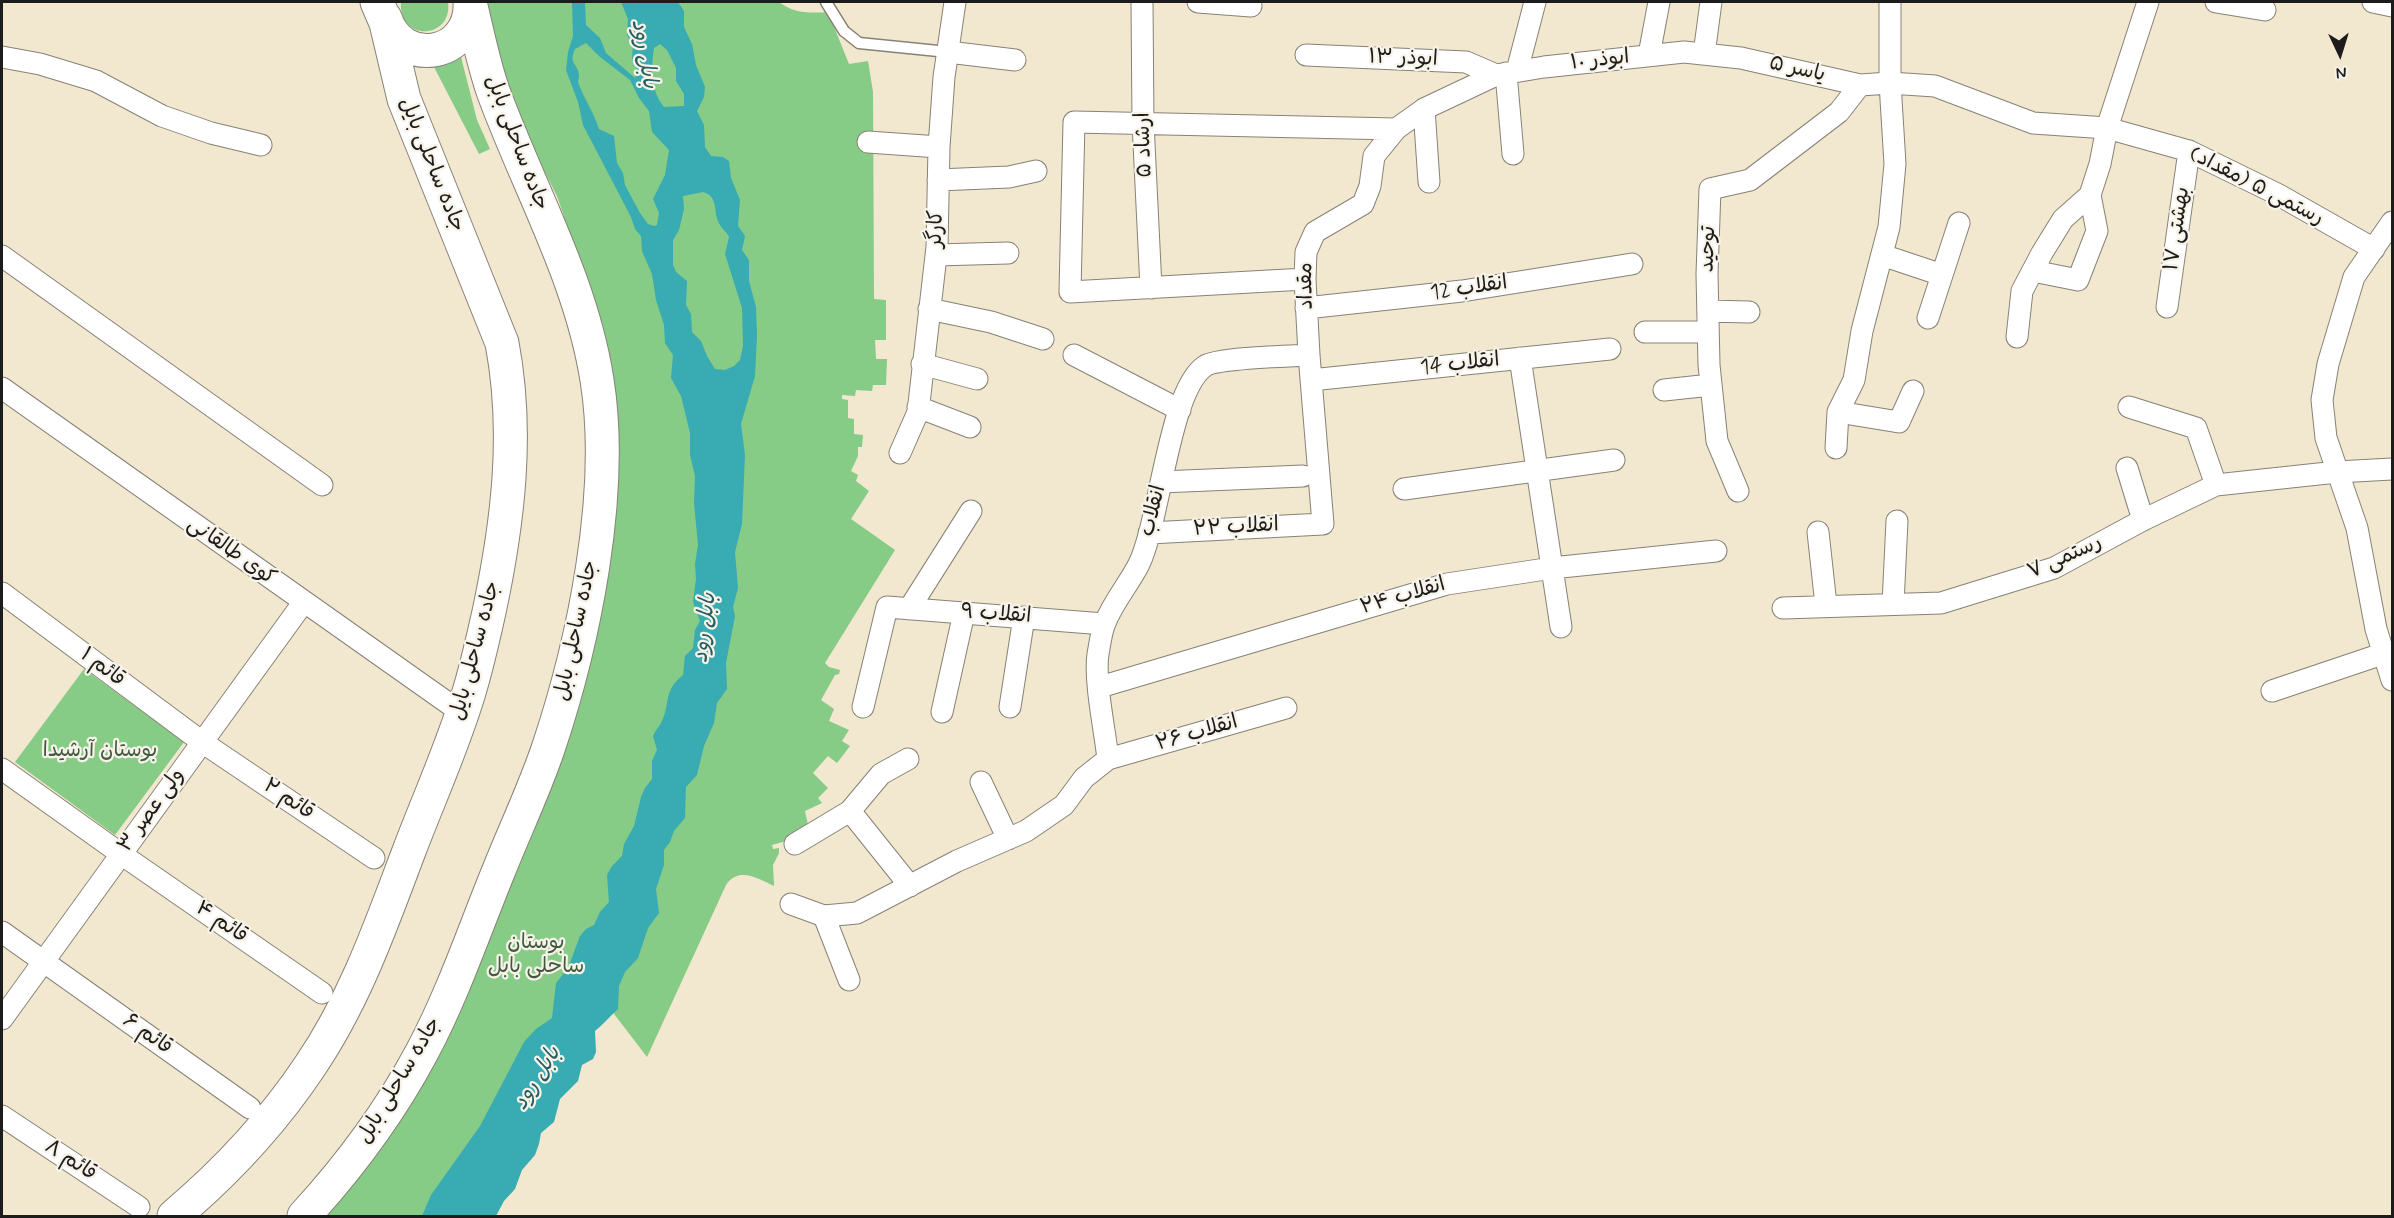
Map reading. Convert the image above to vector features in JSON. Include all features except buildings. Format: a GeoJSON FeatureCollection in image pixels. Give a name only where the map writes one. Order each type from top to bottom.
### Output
{"type":"FeatureCollection","features":[{"type":"Feature","properties":{"kind":"main road"},"geometry":{"type":"LineString","coordinates":[[383,9],[394,36],[410,48],[420,51],[441,49],[450,45],[464,30],[471,11],[470,2]]}},
{"type":"Feature","properties":{"kind":"main road","name":"جاده ساحلی بابل"},"geometry":{"type":"LineString","coordinates":[[304,1216],[348,1165],[393,1101],[422,1051],[448,998],[547,751],[565,693],[580,630],[595,549],[600,499],[601,428],[597,379],[579,303],[494,91],[470,2]]}},
{"type":"Feature","properties":{"kind":"main road","name":"جاده ساحلی بایل"},"geometry":{"type":"LineString","coordinates":[[174,1216],[204,1191],[243,1152],[279,1110],[311,1066],[364,970],[462,713],[477,663],[505,528],[512,432],[508,373],[502,343],[494,318],[401,91],[383,9]]}},
{"type":"Feature","properties":{"kind":"street","name":"کارگر"},"geometry":{"type":"LineString","coordinates":[[900,453],[918,407],[936,255],[939,147],[955,2]]}},
{"type":"Feature","properties":{"kind":"street","name":"ارشاد ۵"},"geometry":{"type":"LineString","coordinates":[[1142,2],[1143,123],[1150,288]]}},
{"type":"Feature","properties":{"kind":"street"},"geometry":{"type":"LineString","coordinates":[[1198,2],[1251,6]]}},
{"type":"Feature","properties":{"kind":"street"},"geometry":{"type":"LineString","coordinates":[[1513,154],[1506,73],[1535,2]]}},
{"type":"Feature","properties":{"kind":"street"},"geometry":{"type":"LineString","coordinates":[[1649,56],[1659,2]]}},
{"type":"Feature","properties":{"kind":"street"},"geometry":{"type":"LineString","coordinates":[[1704,54],[1711,2]]}},
{"type":"Feature","properties":{"kind":"street"},"geometry":{"type":"LineString","coordinates":[[1836,448],[1838,412],[1854,380],[1862,331],[1889,227],[1895,164],[1890,82],[1890,2]]}},
{"type":"Feature","properties":{"kind":"street"},"geometry":{"type":"LineString","coordinates":[[2033,271],[2078,280],[2097,231],[2090,195],[2100,164],[2107,128],[2148,2]]}},
{"type":"Feature","properties":{"kind":"street"},"geometry":{"type":"LineString","coordinates":[[2216,2],[2265,10]]}},
{"type":"Feature","properties":{"kind":"street"},"geometry":{"type":"LineString","coordinates":[[948,52],[1015,60]]}},
{"type":"Feature","properties":{"kind":"street","name":"ابوذر ۱۰"},"geometry":{"type":"LineString","coordinates":[[1506,73],[1684,52],[1704,54]]}},
{"type":"Feature","properties":{"kind":"street","name":"یاسر ۵"},"geometry":{"type":"LineString","coordinates":[[1704,54],[1741,58],[1860,85],[1890,82]]}},
{"type":"Feature","properties":{"kind":"street","name":"ابوذر ۱۳"},"geometry":{"type":"LineString","coordinates":[[1306,55],[1466,62],[1506,73]]}},
{"type":"Feature","properties":{"kind":"street"},"geometry":{"type":"LineString","coordinates":[[2,57],[40,64],[96,81],[162,116],[211,133],[261,145]]}},
{"type":"Feature","properties":{"kind":"street","name":"مقداد"},"geometry":{"type":"LineString","coordinates":[[1323,524],[1306,308],[1306,252],[1315,232],[1363,204],[1370,186],[1374,156],[1396,129],[1424,109],[1506,73]]}},
{"type":"Feature","properties":{"kind":"street","name":"رستمی ۵ (مقداد)"},"geometry":{"type":"LineString","coordinates":[[1890,82],[1935,86],[2033,123],[2107,128],[2189,151],[2277,194],[2374,249]]}},
{"type":"Feature","properties":{"kind":"street","name":"توحید"},"geometry":{"type":"LineString","coordinates":[[1738,491],[1717,441],[1711,385],[1708,322],[1710,189],[1750,180],[1839,112],[1860,85]]}},
{"type":"Feature","properties":{"kind":"street"},"geometry":{"type":"LineString","coordinates":[[1424,109],[1429,182]]}},
{"type":"Feature","properties":{"kind":"street"},"geometry":{"type":"LineString","coordinates":[[1305,279],[1070,292],[1074,122],[1396,129]]}},
{"type":"Feature","properties":{"kind":"street"},"geometry":{"type":"LineString","coordinates":[[868,142],[939,147]]}},
{"type":"Feature","properties":{"kind":"street","name":"بهشتی ۱۷"},"geometry":{"type":"LineString","coordinates":[[2167,307],[2189,151]]}},
{"type":"Feature","properties":{"kind":"street"},"geometry":{"type":"LineString","coordinates":[[938,180],[1010,177],[1036,171]]}},
{"type":"Feature","properties":{"kind":"street"},"geometry":{"type":"LineString","coordinates":[[2017,337],[2022,291],[2063,219],[2090,195]]}},
{"type":"Feature","properties":{"kind":"street"},"geometry":{"type":"LineString","coordinates":[[2392,222],[2354,277],[2328,364],[2322,400],[2326,438],[2357,528],[2382,654],[2392,680]]}},
{"type":"Feature","properties":{"kind":"street"},"geometry":{"type":"LineString","coordinates":[[1928,318],[1959,223]]}},
{"type":"Feature","properties":{"kind":"street"},"geometry":{"type":"LineString","coordinates":[[936,255],[1008,253]]}},
{"type":"Feature","properties":{"kind":"street"},"geometry":{"type":"LineString","coordinates":[[1882,255],[1942,275]]}},
{"type":"Feature","properties":{"kind":"street"},"geometry":{"type":"LineString","coordinates":[[2,256],[322,485]]}},
{"type":"Feature","properties":{"kind":"street","name":"انقلاب 12"},"geometry":{"type":"LineString","coordinates":[[1306,308],[1462,291],[1632,264]]}},
{"type":"Feature","properties":{"kind":"street"},"geometry":{"type":"LineString","coordinates":[[929,309],[991,322],[1043,339]]}},
{"type":"Feature","properties":{"kind":"street"},"geometry":{"type":"LineString","coordinates":[[1645,332],[1708,322],[1749,312]]}},
{"type":"Feature","properties":{"kind":"street","name":"انقلاب 14"},"geometry":{"type":"LineString","coordinates":[[1311,380],[1610,349]]}},
{"type":"Feature","properties":{"kind":"street"},"geometry":{"type":"LineString","coordinates":[[1074,355],[1180,410]]}},
{"type":"Feature","properties":{"kind":"street","name":"انقلاب"},"geometry":{"type":"LineString","coordinates":[[1108,759],[1098,657],[1104,624],[1140,563],[1180,410],[1191,384],[1205,366],[1232,360],[1309,355]]}},
{"type":"Feature","properties":{"kind":"street"},"geometry":{"type":"LineString","coordinates":[[1520,358],[1562,627]]}},
{"type":"Feature","properties":{"kind":"street"},"geometry":{"type":"LineString","coordinates":[[922,364],[977,378]]}},
{"type":"Feature","properties":{"kind":"street"},"geometry":{"type":"LineString","coordinates":[[1664,390],[1711,385]]}},
{"type":"Feature","properties":{"kind":"street","name":"کوی طالقانی"},"geometry":{"type":"LineString","coordinates":[[2,388],[303,603],[462,713]]}},
{"type":"Feature","properties":{"kind":"street"},"geometry":{"type":"LineString","coordinates":[[1838,412],[1899,422],[1913,391]]}},
{"type":"Feature","properties":{"kind":"street"},"geometry":{"type":"LineString","coordinates":[[918,407],[970,427]]}},
{"type":"Feature","properties":{"kind":"street"},"geometry":{"type":"LineString","coordinates":[[2129,407],[2196,428],[2216,485]]}},
{"type":"Feature","properties":{"kind":"street"},"geometry":{"type":"LineString","coordinates":[[1404,489],[1614,460]]}},
{"type":"Feature","properties":{"kind":"street"},"geometry":{"type":"LineString","coordinates":[[2127,468],[2143,520]]}},
{"type":"Feature","properties":{"kind":"street","name":"رستمی ۷"},"geometry":{"type":"LineString","coordinates":[[1784,609],[1941,603],[2054,568],[2143,520],[2216,485],[2337,472],[2392,469]]}},
{"type":"Feature","properties":{"kind":"street"},"geometry":{"type":"LineString","coordinates":[[1161,482],[1303,476]]}},
{"type":"Feature","properties":{"kind":"street"},"geometry":{"type":"LineString","coordinates":[[909,609],[971,511]]}},
{"type":"Feature","properties":{"kind":"street"},"geometry":{"type":"LineString","coordinates":[[1893,604],[1897,521]]}},
{"type":"Feature","properties":{"kind":"street","name":"انقلاب ۲۲"},"geometry":{"type":"LineString","coordinates":[[1149,533],[1323,524]]}},
{"type":"Feature","properties":{"kind":"street"},"geometry":{"type":"LineString","coordinates":[[1818,532],[1826,606]]}},
{"type":"Feature","properties":{"kind":"street","name":"انقلاب ۲۴"},"geometry":{"type":"LineString","coordinates":[[1100,687],[1447,584],[1552,568],[1716,551]]}},
{"type":"Feature","properties":{"kind":"street","name":"قائم ۱"},"geometry":{"type":"LineString","coordinates":[[2,593],[202,742]]}},
{"type":"Feature","properties":{"kind":"street","name":"ولی عصر ۳"},"geometry":{"type":"LineString","coordinates":[[2,1020],[303,603]]}},
{"type":"Feature","properties":{"kind":"street","name":"انقلاب ۹"},"geometry":{"type":"LineString","coordinates":[[863,708],[887,607],[1104,624]]}},
{"type":"Feature","properties":{"kind":"street"},"geometry":{"type":"LineString","coordinates":[[942,712],[964,613]]}},
{"type":"Feature","properties":{"kind":"street"},"geometry":{"type":"LineString","coordinates":[[1010,708],[1024,617]]}},
{"type":"Feature","properties":{"kind":"street"},"geometry":{"type":"LineString","coordinates":[[2272,691],[2382,654]]}},
{"type":"Feature","properties":{"kind":"street","name":"انقلاب ۲۶"},"geometry":{"type":"LineString","coordinates":[[1108,759],[1286,708]]}},
{"type":"Feature","properties":{"kind":"street","name":"قائم ۲"},"geometry":{"type":"LineString","coordinates":[[202,742],[374,858]]}},
{"type":"Feature","properties":{"kind":"street"},"geometry":{"type":"LineString","coordinates":[[795,844],[850,811],[881,774],[908,759]]}},
{"type":"Feature","properties":{"kind":"street"},"geometry":{"type":"LineString","coordinates":[[791,904],[824,916],[857,913],[957,861],[1026,831],[1064,805],[1084,778],[1108,759]]}},
{"type":"Feature","properties":{"kind":"street","name":"قائم ۴"},"geometry":{"type":"LineString","coordinates":[[2,769],[322,993]]}},
{"type":"Feature","properties":{"kind":"street"},"geometry":{"type":"LineString","coordinates":[[981,782],[1008,839]]}},
{"type":"Feature","properties":{"kind":"street"},"geometry":{"type":"LineString","coordinates":[[850,811],[910,886]]}},
{"type":"Feature","properties":{"kind":"street"},"geometry":{"type":"LineString","coordinates":[[824,916],[849,980]]}},
{"type":"Feature","properties":{"kind":"street","name":"قائم ۶"},"geometry":{"type":"LineString","coordinates":[[2,932],[250,1108]]}},
{"type":"Feature","properties":{"kind":"street","name":"قائم ۸"},"geometry":{"type":"LineString","coordinates":[[2,1116],[139,1207]]}},
{"type":"Feature","properties":{"kind":"lane"},"geometry":{"type":"LineString","coordinates":[[826,2],[844,31],[859,43],[948,52]]}},
{"type":"Feature","properties":{"kind":"green space"},"geometry":{"type":"Polygon","coordinates":[[[401,2],[448,2],[447,15],[442,24],[435,29],[416,30],[402,15],[401,2]]]}},
{"type":"Feature","properties":{"kind":"green space","name":"بوستان ساحلی بابل"},"geometry":{"type":"Polygon","coordinates":[[[482,2],[779,2],[797,11],[828,12],[849,64],[868,61],[873,92],[874,299],[886,300],[886,340],[875,340],[876,359],[887,359],[886,385],[873,385],[872,391],[856,390],[855,396],[842,395],[842,399],[848,400],[848,418],[854,419],[854,434],[863,435],[862,447],[858,447],[858,456],[851,471],[858,475],[856,481],[869,491],[851,519],[895,550],[825,663],[829,667],[840,670],[821,700],[834,709],[829,721],[849,730],[842,741],[850,746],[837,763],[828,756],[813,773],[828,788],[818,798],[822,803],[805,811],[808,825],[798,829],[799,834],[790,840],[772,845],[773,849],[779,848],[773,865],[774,886],[743,875],[731,879],[726,885],[647,1057],[595,989],[453,1216],[304,1216],[372,1133],[547,751],[595,549],[575,248],[557,196],[521,131],[482,2]]]}},
{"type":"Feature","properties":{"kind":"green space"},"geometry":{"type":"Polygon","coordinates":[[[461,57],[477,120],[490,149],[479,154],[433,65],[452,62],[461,57]]]}},
{"type":"Feature","properties":{"kind":"green space","name":"بوستان آرشیدا"},"geometry":{"type":"Polygon","coordinates":[[[84,669],[184,742],[115,835],[15,762],[84,669]]]}},
{"type":"Feature","properties":{"kind":"water","name":"بابل رود"},"geometry":{"type":"Polygon","coordinates":[[[572,2],[585,2],[586,25],[600,38],[606,53],[635,78],[638,72],[632,59],[633,45],[627,35],[628,19],[621,2],[678,2],[684,11],[684,27],[692,44],[696,65],[705,87],[704,97],[697,111],[704,125],[705,147],[711,156],[723,157],[729,161],[731,178],[740,200],[738,226],[745,236],[742,250],[749,260],[749,281],[756,307],[757,336],[755,376],[741,424],[745,455],[742,524],[735,552],[738,588],[733,607],[735,616],[726,663],[727,689],[717,703],[714,723],[704,746],[697,775],[686,787],[685,818],[674,831],[664,850],[664,865],[656,889],[659,913],[648,928],[638,958],[625,972],[619,986],[618,1009],[595,1031],[596,1052],[593,1059],[582,1065],[578,1081],[560,1099],[554,1122],[541,1133],[535,1155],[522,1170],[515,1189],[504,1201],[496,1216],[422,1216],[431,1195],[480,1126],[524,1042],[536,1029],[552,1018],[556,983],[568,968],[580,936],[594,925],[600,912],[609,902],[607,875],[622,856],[624,844],[634,826],[641,797],[652,779],[652,761],[657,750],[653,736],[664,716],[669,693],[676,681],[683,675],[685,656],[693,648],[695,630],[700,621],[693,602],[698,545],[694,503],[695,476],[690,455],[690,433],[681,396],[671,378],[673,355],[665,343],[664,325],[656,300],[652,274],[642,251],[641,236],[635,229],[583,125],[578,102],[566,70],[573,36],[572,2]],[[586,43],[575,49],[573,61],[579,75],[579,85],[599,129],[614,136],[617,163],[623,173],[625,185],[648,224],[657,225],[659,213],[653,199],[665,175],[669,150],[652,132],[649,111],[630,80],[586,43]],[[660,44],[654,48],[652,64],[656,93],[664,107],[684,106],[684,94],[676,81],[676,68],[667,50],[660,44]],[[703,192],[683,196],[684,209],[679,230],[673,240],[673,265],[676,272],[687,281],[686,305],[691,314],[692,332],[701,341],[715,369],[725,370],[740,360],[743,346],[742,308],[725,254],[729,237],[721,227],[714,201],[708,194],[703,192]]]}}]}
